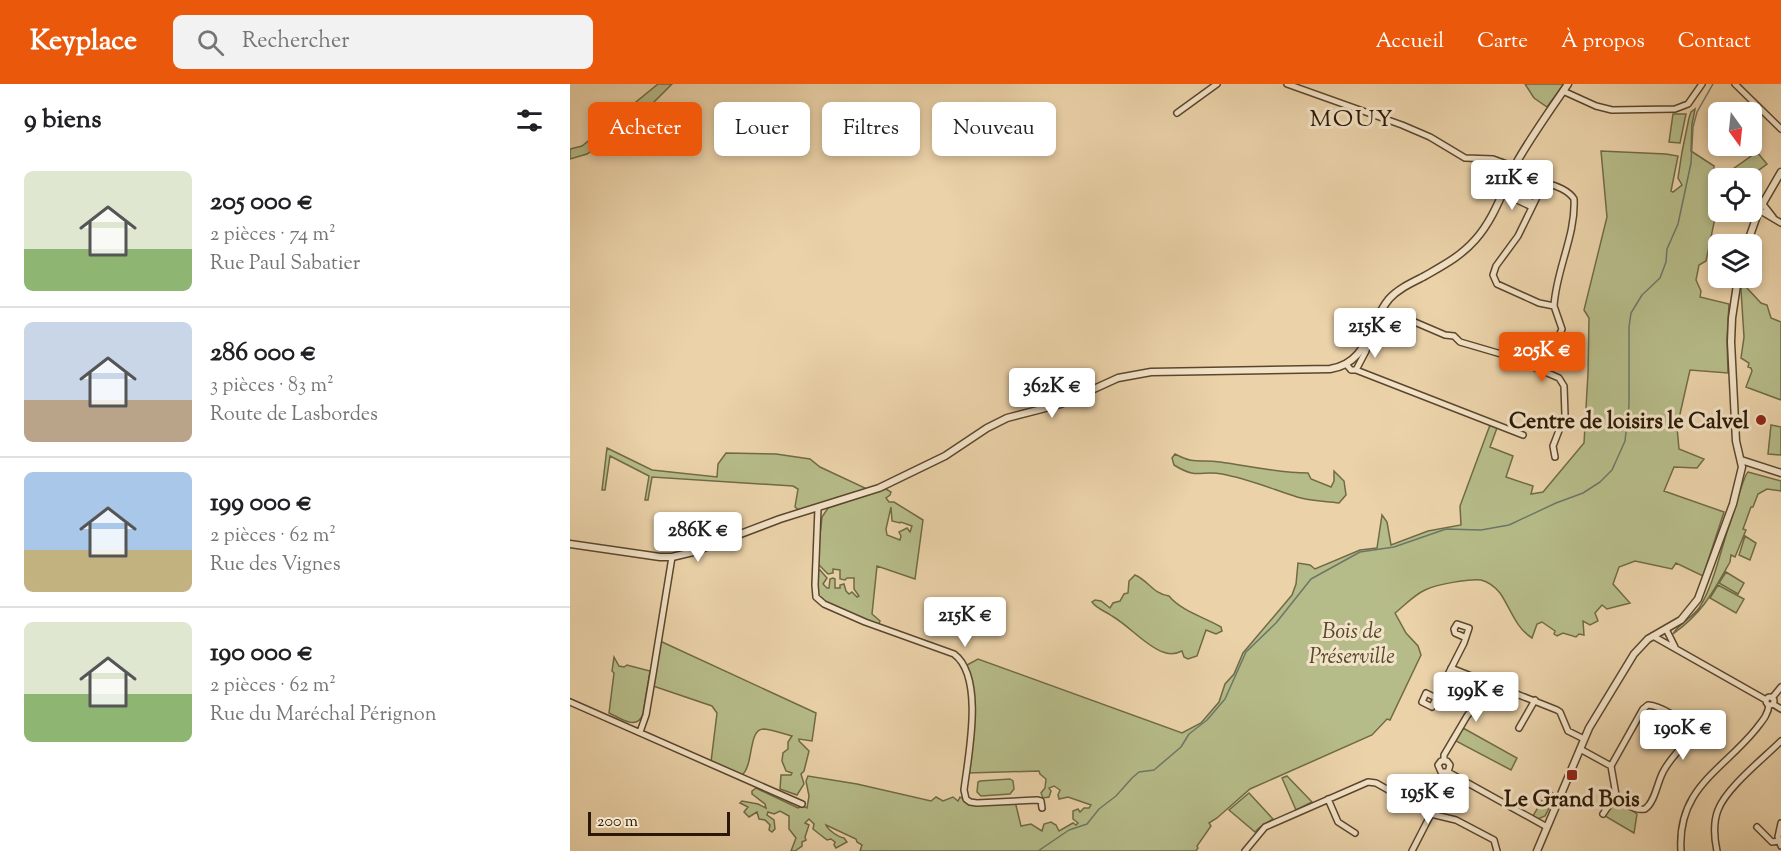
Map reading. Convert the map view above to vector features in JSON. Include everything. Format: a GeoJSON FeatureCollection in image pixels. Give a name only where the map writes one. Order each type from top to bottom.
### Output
{"type":"FeatureCollection","features":[{"type":"Feature","properties":{"kind":"street"},"geometry":{"type":"LineString","coordinates":[[1177,113],[1217,84]]}},
{"type":"Feature","properties":{"kind":"street"},"geometry":{"type":"LineString","coordinates":[[1287,84],[1402,125],[1430,137],[1465,158],[1493,159],[1515,167]]}},
{"type":"Feature","properties":{"kind":"street"},"geometry":{"type":"LineString","coordinates":[[1356,370],[1366,351],[1380,313],[1391,297],[1463,252],[1481,232],[1515,167],[1568,84]]}},
{"type":"Feature","properties":{"kind":"street"},"geometry":{"type":"LineString","coordinates":[[1563,91],[1596,106],[1612,110],[1675,109],[1684,107],[1702,84]]}},
{"type":"Feature","properties":{"kind":"street"},"geometry":{"type":"LineString","coordinates":[[1735,84],[1781,129]]}},
{"type":"Feature","properties":{"kind":"street"},"geometry":{"type":"LineString","coordinates":[[1774,218],[1762,203],[1781,172]]}},
{"type":"Feature","properties":{"kind":"street"},"geometry":{"type":"LineString","coordinates":[[1543,370],[1562,329],[1554,306],[1555,295],[1575,216],[1574,199],[1568,192],[1547,184],[1541,189],[1518,236],[1494,271],[1494,279],[1497,284],[1539,303],[1554,306]]}},
{"type":"Feature","properties":{"kind":"street"},"geometry":{"type":"LineString","coordinates":[[1504,190],[1533,205]]}},
{"type":"Feature","properties":{"kind":"street"},"geometry":{"type":"LineString","coordinates":[[1762,212],[1781,223]]}},
{"type":"Feature","properties":{"kind":"street"},"geometry":{"type":"LineString","coordinates":[[1537,851],[1584,739],[1634,654],[1653,636],[1685,615],[1702,591],[1733,504],[1742,463],[1736,441],[1731,342],[1736,288]]}},
{"type":"Feature","properties":{"kind":"street"},"geometry":{"type":"LineString","coordinates":[[1396,314],[1445,335],[1454,336],[1460,342],[1501,354],[1559,378],[1564,386],[1565,415],[1553,446],[1555,457]]}},
{"type":"Feature","properties":{"kind":"street"},"geometry":{"type":"LineString","coordinates":[[570,544],[650,556],[672,557],[693,552],[780,519],[879,488],[945,456],[996,422],[1020,413],[1061,404],[1118,378],[1151,372],[1330,369],[1346,364],[1357,356],[1369,339]]}},
{"type":"Feature","properties":{"kind":"street"},"geometry":{"type":"LineString","coordinates":[[1346,364],[1349,369],[1523,435]]}},
{"type":"Feature","properties":{"kind":"street"},"geometry":{"type":"LineString","coordinates":[[1742,463],[1781,475]]}},
{"type":"Feature","properties":{"kind":"street"},"geometry":{"type":"LineString","coordinates":[[818,508],[815,592],[819,600],[866,622],[954,654],[964,664],[972,703],[964,790],[966,799],[977,803],[1037,800],[1041,801],[1042,808]]}},
{"type":"Feature","properties":{"kind":"street"},"geometry":{"type":"LineString","coordinates":[[640,732],[653,674],[672,557]]}},
{"type":"Feature","properties":{"kind":"street"},"geometry":{"type":"LineString","coordinates":[[1666,629],[1678,650]]}},
{"type":"Feature","properties":{"kind":"street"},"geometry":{"type":"LineString","coordinates":[[1653,636],[1781,709]]}},
{"type":"Feature","properties":{"kind":"street"},"geometry":{"type":"LineString","coordinates":[[1436,698],[1464,643],[1464,637]]}},
{"type":"Feature","properties":{"kind":"street"},"geometry":{"type":"LineString","coordinates":[[1451,668],[1557,710],[1568,730],[1584,739]]}},
{"type":"Feature","properties":{"kind":"street"},"geometry":{"type":"LineString","coordinates":[[1492,683],[1462,723],[1444,755],[1444,761],[1450,765],[1448,772],[1547,827]]}},
{"type":"Feature","properties":{"kind":"street"},"geometry":{"type":"LineString","coordinates":[[1681,851],[1682,827],[1690,799],[1701,784],[1752,734],[1765,717],[1770,702],[1781,687]]}},
{"type":"Feature","properties":{"kind":"street"},"geometry":{"type":"LineString","coordinates":[[1519,729],[1535,700]]}},
{"type":"Feature","properties":{"kind":"street"},"geometry":{"type":"LineString","coordinates":[[570,702],[802,804]]}},
{"type":"Feature","properties":{"kind":"street"},"geometry":{"type":"LineString","coordinates":[[1648,705],[1658,707],[1679,719],[1688,728],[1688,737],[1663,771],[1649,807],[1645,809],[1636,809],[1616,795],[1611,766],[1643,709],[1648,705]]}},
{"type":"Feature","properties":{"kind":"street"},"geometry":{"type":"LineString","coordinates":[[1716,851],[1715,821],[1721,804],[1781,741]]}},
{"type":"Feature","properties":{"kind":"street"},"geometry":{"type":"LineString","coordinates":[[1580,749],[1611,766]]}},
{"type":"Feature","properties":{"kind":"street"},"geometry":{"type":"LineString","coordinates":[[1245,851],[1265,827],[1365,782],[1372,782],[1431,814],[1456,820],[1492,839],[1497,844],[1497,851]]}},
{"type":"Feature","properties":{"kind":"street"},"geometry":{"type":"LineString","coordinates":[[1603,814],[1616,795]]}},
{"type":"Feature","properties":{"kind":"street"},"geometry":{"type":"LineString","coordinates":[[1328,799],[1338,822],[1355,833]]}},
{"type":"Feature","properties":{"kind":"street"},"geometry":{"type":"LineString","coordinates":[[1412,851],[1431,814]]}},
{"type":"Feature","properties":{"kind":"street"},"geometry":{"type":"LineString","coordinates":[[1757,827],[1772,842],[1780,843],[1781,823]]}},
{"type":"Feature","properties":{"kind":"green space"},"geometry":{"type":"Polygon","coordinates":[[[658,84],[672,84],[654,102],[636,102],[658,84]]]}},
{"type":"Feature","properties":{"kind":"green space"},"geometry":{"type":"Polygon","coordinates":[[[1525,84],[1564,84],[1547,107],[1534,98],[1525,84]]]}},
{"type":"Feature","properties":{"kind":"green space","name":"Bois de Préserville"},"geometry":{"type":"Polygon","coordinates":[[[1695,109],[1691,151],[1714,166],[1714,168],[1708,168],[1708,222],[1714,222],[1712,234],[1708,234],[1706,261],[1699,265],[1696,280],[1701,291],[1700,297],[1729,304],[1728,373],[1690,370],[1677,427],[1679,449],[1704,459],[1697,468],[1674,467],[1664,491],[1724,512],[1703,576],[1676,563],[1672,569],[1635,561],[1619,567],[1613,584],[1630,603],[1607,609],[1602,605],[1595,613],[1598,621],[1590,625],[1583,621],[1584,635],[1579,634],[1576,637],[1563,633],[1557,636],[1554,634],[1555,631],[1542,622],[1537,624],[1532,638],[1517,623],[1498,591],[1489,583],[1481,580],[1445,584],[1421,592],[1395,613],[1406,633],[1418,646],[1421,655],[1390,720],[1387,719],[1372,735],[1250,789],[1209,823],[1211,826],[1196,851],[860,851],[862,845],[856,839],[826,825],[847,842],[836,848],[835,842],[831,839],[827,840],[813,829],[814,824],[809,819],[805,823],[809,825],[806,840],[802,842],[802,846],[791,851],[796,838],[789,829],[789,816],[780,811],[774,814],[768,812],[767,815],[774,820],[775,829],[772,832],[765,820],[759,819],[757,812],[749,817],[744,812],[748,807],[740,803],[742,801],[766,808],[765,804],[752,794],[756,788],[798,808],[803,806],[807,808],[809,796],[806,781],[808,776],[857,784],[931,801],[936,797],[943,801],[953,797],[958,801],[960,797],[969,803],[1015,801],[1021,826],[1031,824],[1042,831],[1044,824],[1051,822],[1059,831],[1073,823],[1076,825],[1078,823],[1073,819],[1073,811],[1078,809],[1080,812],[1091,805],[1068,797],[1059,799],[1060,790],[1054,786],[1049,788],[1051,791],[1049,797],[1043,798],[1041,793],[1045,788],[1046,779],[1039,771],[968,773],[975,703],[967,665],[978,659],[1182,733],[1201,723],[1219,702],[1225,684],[1234,674],[1243,653],[1292,595],[1296,584],[1298,563],[1310,565],[1315,569],[1360,550],[1377,548],[1382,515],[1387,522],[1391,545],[1428,531],[1461,525],[1460,506],[1490,425],[1497,428],[1490,447],[1513,456],[1506,477],[1533,486],[1531,494],[1543,492],[1584,443],[1589,318],[1584,310],[1607,217],[1601,151],[1678,156],[1671,191],[1673,192],[1682,185],[1678,178],[1691,112],[1695,109]]]}},
{"type":"Feature","properties":{"kind":"green space"},"geometry":{"type":"Polygon","coordinates":[[[1673,114],[1686,114],[1680,143],[1669,142],[1673,114]]]}},
{"type":"Feature","properties":{"kind":"green space"},"geometry":{"type":"Polygon","coordinates":[[[588,141],[588,153],[570,159],[570,149],[582,146],[588,141]]]}},
{"type":"Feature","properties":{"kind":"green space"},"geometry":{"type":"Polygon","coordinates":[[[1751,156],[1760,156],[1767,164],[1762,168],[1734,168],[1751,156]]]}},
{"type":"Feature","properties":{"kind":"green space"},"geometry":{"type":"Polygon","coordinates":[[[1747,288],[1761,303],[1767,305],[1771,318],[1781,322],[1781,400],[1746,387],[1752,371],[1748,367],[1749,363],[1741,358],[1744,337],[1741,290],[1747,288]]]}},
{"type":"Feature","properties":{"kind":"green space"},"geometry":{"type":"Polygon","coordinates":[[[1771,425],[1781,427],[1781,455],[1768,454],[1771,425]]]}},
{"type":"Feature","properties":{"kind":"green space"},"geometry":{"type":"Polygon","coordinates":[[[607,448],[652,470],[717,477],[718,464],[726,453],[776,454],[810,459],[820,467],[865,488],[866,492],[835,498],[832,502],[799,510],[795,507],[798,489],[793,486],[652,477],[648,500],[645,500],[649,476],[610,456],[605,490],[602,490],[607,448]]]}},
{"type":"Feature","properties":{"kind":"green space"},"geometry":{"type":"Polygon","coordinates":[[[1175,454],[1193,461],[1220,462],[1275,471],[1308,473],[1311,479],[1331,487],[1334,481],[1334,471],[1344,481],[1346,495],[1339,503],[1312,500],[1232,476],[1189,472],[1174,465],[1172,458],[1175,454]]]}},
{"type":"Feature","properties":{"kind":"green space"},"geometry":{"type":"Polygon","coordinates":[[[1748,472],[1781,481],[1781,491],[1767,489],[1758,494],[1751,507],[1743,529],[1746,530],[1735,557],[1731,555],[1724,573],[1699,610],[1673,634],[1693,615],[1704,600],[1748,472]]]}},
{"type":"Feature","properties":{"kind":"green space"},"geometry":{"type":"Polygon","coordinates":[[[886,489],[891,492],[886,498],[889,502],[894,502],[923,520],[915,579],[877,566],[872,614],[880,621],[878,626],[822,601],[817,596],[817,572],[820,570],[827,578],[823,584],[827,588],[829,588],[830,579],[833,578],[835,588],[840,588],[840,585],[844,584],[849,594],[852,592],[857,597],[859,596],[854,589],[854,578],[840,579],[840,570],[833,569],[833,573],[828,574],[817,563],[822,517],[828,508],[886,489]],[[891,507],[886,529],[887,535],[900,540],[899,532],[907,528],[910,532],[912,526],[892,521],[891,507]]]}},
{"type":"Feature","properties":{"kind":"green space"},"geometry":{"type":"Polygon","coordinates":[[[1745,536],[1756,543],[1750,560],[1739,555],[1745,536]]]}},
{"type":"Feature","properties":{"kind":"green space"},"geometry":{"type":"Polygon","coordinates":[[[1726,572],[1744,583],[1738,594],[1719,583],[1726,572]]]}},
{"type":"Feature","properties":{"kind":"green space"},"geometry":{"type":"Polygon","coordinates":[[[1135,575],[1187,610],[1221,627],[1222,631],[1216,634],[1206,630],[1197,656],[1188,659],[1184,657],[1182,651],[1168,654],[1151,646],[1092,602],[1101,601],[1110,608],[1113,603],[1120,601],[1124,594],[1128,593],[1129,581],[1135,575]]]}},
{"type":"Feature","properties":{"kind":"green space"},"geometry":{"type":"Polygon","coordinates":[[[1718,585],[1744,599],[1736,613],[1710,598],[1718,585]]]}},
{"type":"Feature","properties":{"kind":"green space"},"geometry":{"type":"Polygon","coordinates":[[[660,641],[816,713],[812,741],[799,739],[809,751],[804,771],[801,774],[804,784],[797,795],[780,789],[781,775],[792,773],[786,771],[782,761],[783,753],[788,749],[788,742],[792,736],[766,729],[758,731],[753,741],[746,770],[742,775],[711,762],[717,713],[712,706],[653,686],[660,641]]]}},
{"type":"Feature","properties":{"kind":"green space"},"geometry":{"type":"Polygon","coordinates":[[[614,657],[619,666],[627,665],[650,671],[643,714],[637,722],[628,722],[609,713],[614,657]]]}},
{"type":"Feature","properties":{"kind":"green space"},"geometry":{"type":"Polygon","coordinates":[[[1463,728],[1517,758],[1511,770],[1456,741],[1463,728]]]}},
{"type":"Feature","properties":{"kind":"green space"},"geometry":{"type":"Polygon","coordinates":[[[1287,776],[1312,802],[1296,810],[1282,778],[1287,776]]]}},
{"type":"Feature","properties":{"kind":"green space"},"geometry":{"type":"Polygon","coordinates":[[[1010,779],[1013,781],[1014,789],[1010,794],[981,796],[977,792],[980,781],[1010,779]]]}},
{"type":"Feature","properties":{"kind":"green space"},"geometry":{"type":"Polygon","coordinates":[[[1548,790],[1556,795],[1545,816],[1538,819],[1533,816],[1548,790]]]}},
{"type":"Feature","properties":{"kind":"green space"},"geometry":{"type":"Polygon","coordinates":[[[1249,793],[1273,819],[1255,832],[1229,810],[1249,793]]]}},
{"type":"Feature","properties":{"kind":"green space"},"geometry":{"type":"Polygon","coordinates":[[[1614,802],[1620,802],[1637,814],[1634,833],[1605,816],[1614,802]]]}},
{"type":"Feature","properties":{"kind":"waterway"},"geometry":{"type":"LineString","coordinates":[[1038,851],[1069,830],[1087,824],[1099,809],[1116,796],[1139,772],[1154,770],[1181,747],[1189,734],[1207,720],[1225,699],[1246,652],[1276,623],[1311,579],[1360,552],[1394,547],[1446,529],[1481,530],[1509,525],[1583,493],[1600,482],[1612,470],[1625,441],[1629,405],[1631,313],[1642,295],[1660,278],[1666,262],[1667,249],[1678,224],[1691,163],[1693,127],[1697,112],[1713,84]]}},
{"type":"Feature","properties":{"kind":"place","name":"Centre de loisirs le Calvel"},"geometry":{"type":"Point","coordinates":[1761,420]}},
{"type":"Feature","properties":{"kind":"place","name":"Le Grand Bois"},"geometry":{"type":"Point","coordinates":[1572,775]}},
{"type":"Feature","properties":{"kind":"district","name":"MOUY"},"geometry":{"type":"Point","coordinates":[1352,118]}}]}
